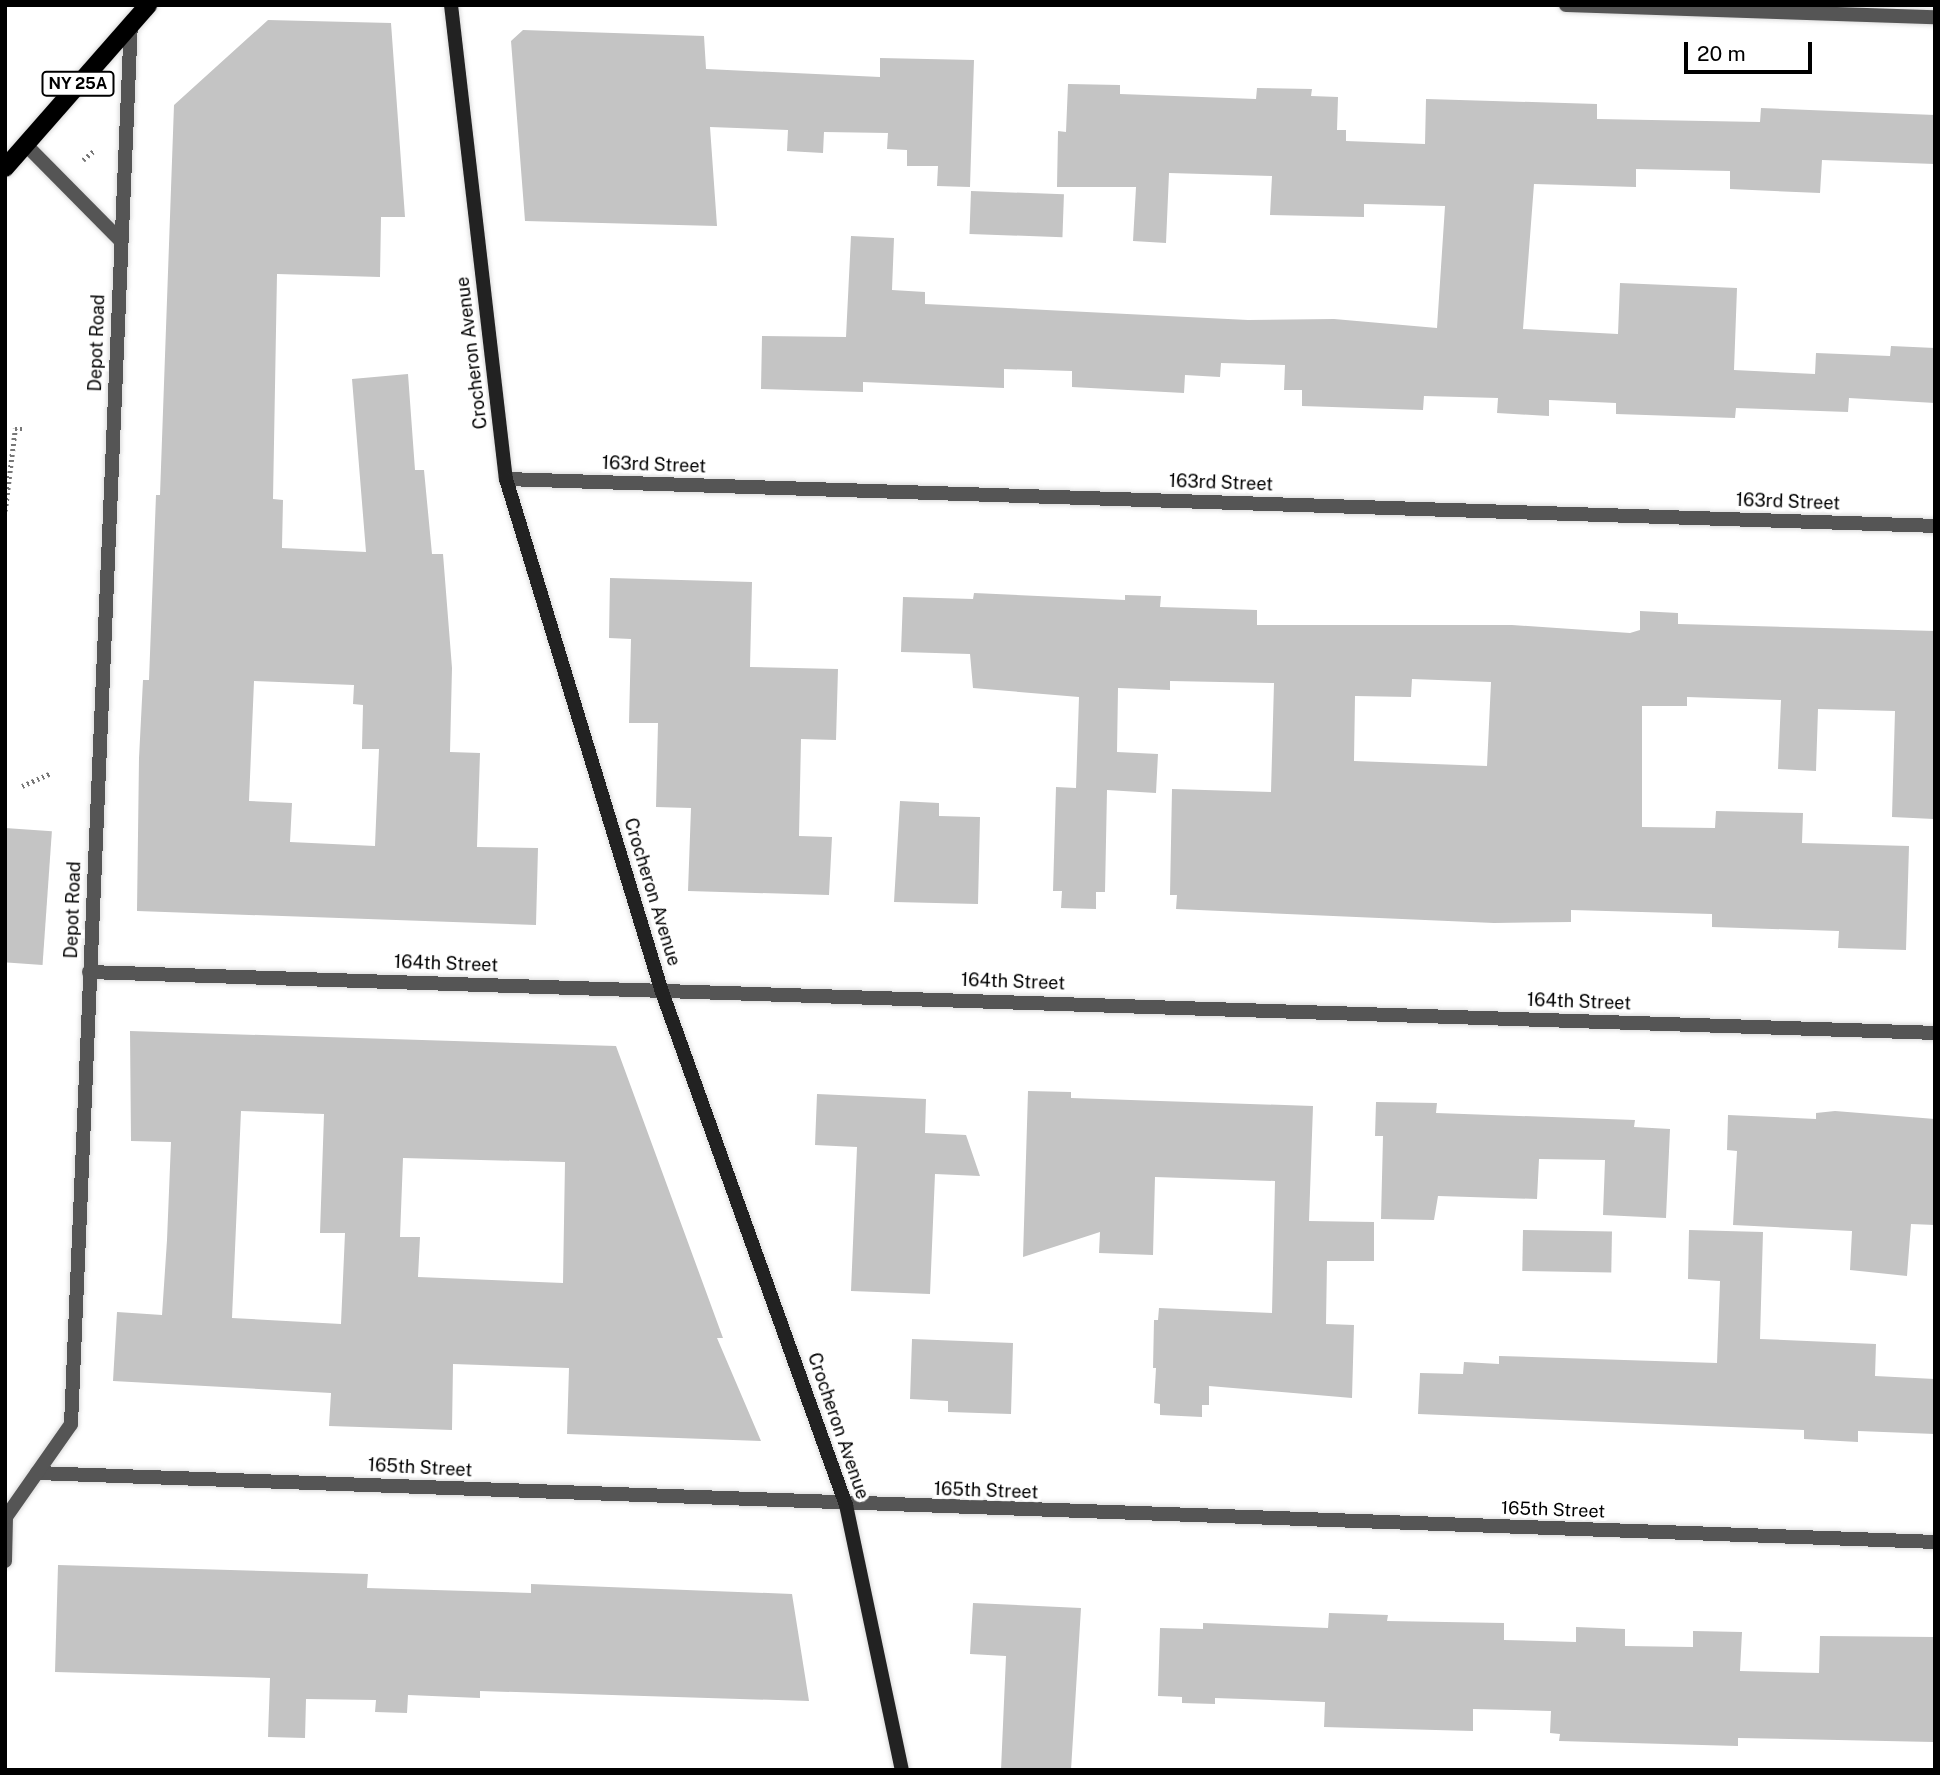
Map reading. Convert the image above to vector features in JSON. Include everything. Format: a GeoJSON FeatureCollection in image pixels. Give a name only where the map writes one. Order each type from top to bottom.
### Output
{"type":"FeatureCollection","features":[{"type":"Feature","properties":{"kind":"main road","name":"NY 25A"},"geometry":{"type":"LineString","coordinates":[[5,168],[148,5]]}},
{"type":"Feature","properties":{"kind":"street","name":"Crocheron Avenue"},"geometry":{"type":"LineString","coordinates":[[451,5],[506,479],[662,992],[846,1505],[902,1770]]}},
{"type":"Feature","properties":{"kind":"street"},"geometry":{"type":"LineString","coordinates":[[1566,5],[1935,18]]}},
{"type":"Feature","properties":{"kind":"street","name":"Depot Road"},"geometry":{"type":"LineString","coordinates":[[5,1561],[6,1517],[71,1424],[131,24]]}},
{"type":"Feature","properties":{"kind":"street"},"geometry":{"type":"LineString","coordinates":[[26,145],[120,240]]}},
{"type":"Feature","properties":{"kind":"street","name":"163rd Street"},"geometry":{"type":"LineString","coordinates":[[506,479],[1935,526]]}},
{"type":"Feature","properties":{"kind":"street","name":"164th Street"},"geometry":{"type":"LineString","coordinates":[[89,972],[1935,1033]]}},
{"type":"Feature","properties":{"kind":"street","name":"165th Street"},"geometry":{"type":"LineString","coordinates":[[37,1473],[846,1505],[1935,1542]]}},
{"type":"Feature","properties":{"kind":"path"},"geometry":{"type":"LineString","coordinates":[[5,511],[15,429],[26,429]]}},
{"type":"Feature","properties":{"kind":"path"},"geometry":{"type":"LineString","coordinates":[[22,786],[49,774]]}},
{"type":"Feature","properties":{"kind":"building"},"geometry":{"type":"Polygon","coordinates":[[[268,20],[391,23],[405,217],[381,217],[380,277],[277,274],[273,499],[283,500],[282,548],[366,552],[352,379],[408,374],[415,470],[424,470],[432,554],[443,554],[452,668],[450,752],[480,753],[477,847],[538,848],[536,925],[137,911],[139,758],[143,680],[149,680],[156,495],[160,495],[174,105],[268,20]],[[254,681],[249,801],[292,803],[290,842],[375,846],[379,749],[362,749],[363,705],[353,704],[354,685],[254,681]]]}},
{"type":"Feature","properties":{"kind":"building"},"geometry":{"type":"Polygon","coordinates":[[[523,30],[704,36],[706,69],[880,77],[880,58],[974,60],[970,187],[937,186],[938,166],[907,166],[907,150],[887,149],[888,133],[824,132],[823,153],[787,151],[788,130],[710,127],[717,226],[525,221],[511,41],[523,30]]]}},
{"type":"Feature","properties":{"kind":"building"},"geometry":{"type":"Polygon","coordinates":[[[1068,84],[1120,85],[1120,94],[1256,99],[1257,88],[1312,89],[1311,96],[1338,97],[1337,130],[1346,130],[1346,141],[1425,144],[1426,99],[1597,104],[1597,119],[1760,122],[1761,108],[1935,115],[1935,164],[1822,160],[1820,193],[1730,189],[1730,171],[1636,169],[1636,187],[1534,184],[1523,329],[1618,334],[1620,283],[1737,288],[1734,370],[1815,374],[1816,353],[1890,356],[1891,346],[1935,348],[1935,403],[1849,398],[1848,412],[1736,408],[1735,418],[1616,414],[1616,403],[1549,400],[1549,416],[1497,413],[1498,398],[1424,396],[1423,410],[1302,406],[1302,390],[1284,390],[1285,365],[1221,363],[1220,377],[1185,375],[1184,393],[1072,387],[1072,371],[1004,369],[1004,388],[863,382],[863,392],[761,389],[762,336],[846,337],[851,236],[894,238],[892,290],[925,292],[925,304],[1248,320],[1334,319],[1437,328],[1445,206],[1364,204],[1364,217],[1270,215],[1272,176],[1169,173],[1166,243],[1133,241],[1136,187],[1057,187],[1058,131],[1066,132],[1068,84]]]}},
{"type":"Feature","properties":{"kind":"building"},"geometry":{"type":"Polygon","coordinates":[[[971,191],[1064,194],[1062,237],[969,234],[971,191]]]}},
{"type":"Feature","properties":{"kind":"building"},"geometry":{"type":"Polygon","coordinates":[[[610,578],[752,582],[750,667],[838,669],[836,740],[801,739],[799,836],[832,837],[829,895],[688,891],[691,808],[656,807],[658,723],[629,723],[631,639],[609,638],[610,578]]]}},
{"type":"Feature","properties":{"kind":"building"},"geometry":{"type":"Polygon","coordinates":[[[974,593],[1125,600],[1125,595],[1161,596],[1160,607],[1257,610],[1257,625],[1512,625],[1630,633],[1640,630],[1640,611],[1678,613],[1678,624],[1935,631],[1934,819],[1892,817],[1895,711],[1818,709],[1816,771],[1778,769],[1781,700],[1687,697],[1687,706],[1642,706],[1642,827],[1715,828],[1716,811],[1803,813],[1802,843],[1909,846],[1906,950],[1838,948],[1839,931],[1712,927],[1712,914],[1571,910],[1571,922],[1494,923],[1176,909],[1177,895],[1170,895],[1172,789],[1271,792],[1274,683],[1170,681],[1170,690],[1118,688],[1117,752],[1158,754],[1156,793],[1107,790],[1105,892],[1096,892],[1096,909],[1061,908],[1062,891],[1053,891],[1056,787],[1076,788],[1079,697],[973,688],[970,654],[901,652],[903,597],[973,599],[974,593]],[[1412,679],[1411,697],[1355,696],[1354,761],[1487,766],[1491,682],[1412,679]]]}},
{"type":"Feature","properties":{"kind":"building"},"geometry":{"type":"Polygon","coordinates":[[[900,801],[939,803],[939,816],[980,817],[978,904],[894,902],[900,801]]]}},
{"type":"Feature","properties":{"kind":"building"},"geometry":{"type":"Polygon","coordinates":[[[5,828],[52,831],[43,965],[5,962],[5,828]]]}},
{"type":"Feature","properties":{"kind":"building"},"geometry":{"type":"Polygon","coordinates":[[[130,1031],[616,1046],[723,1338],[717,1338],[761,1441],[567,1434],[569,1368],[453,1364],[452,1430],[329,1426],[331,1393],[113,1381],[117,1312],[162,1315],[171,1142],[131,1141],[130,1031]],[[241,1111],[232,1318],[341,1324],[345,1233],[320,1233],[324,1114],[241,1111]],[[403,1158],[400,1237],[420,1237],[418,1277],[563,1283],[565,1162],[403,1158]]]}},
{"type":"Feature","properties":{"kind":"building"},"geometry":{"type":"Polygon","coordinates":[[[1028,1091],[1071,1092],[1071,1098],[1313,1106],[1309,1221],[1374,1222],[1374,1261],[1327,1261],[1326,1324],[1354,1325],[1352,1398],[1209,1386],[1209,1405],[1202,1405],[1202,1417],[1160,1415],[1160,1404],[1154,1403],[1156,1368],[1153,1368],[1154,1320],[1158,1320],[1159,1308],[1272,1313],[1275,1181],[1155,1177],[1153,1255],[1099,1253],[1100,1232],[1023,1257],[1028,1091]]]}},
{"type":"Feature","properties":{"kind":"building"},"geometry":{"type":"Polygon","coordinates":[[[817,1094],[926,1099],[925,1133],[966,1135],[980,1176],[935,1174],[930,1294],[851,1291],[857,1147],[815,1145],[817,1094]]]}},
{"type":"Feature","properties":{"kind":"building"},"geometry":{"type":"Polygon","coordinates":[[[1376,1102],[1437,1103],[1436,1113],[1635,1120],[1634,1127],[1670,1129],[1666,1218],[1603,1215],[1605,1160],[1539,1159],[1537,1199],[1438,1196],[1434,1220],[1381,1219],[1383,1136],[1375,1136],[1376,1102]]]}},
{"type":"Feature","properties":{"kind":"building"},"geometry":{"type":"Polygon","coordinates":[[[1835,1111],[1935,1119],[1935,1225],[1911,1224],[1907,1276],[1850,1270],[1852,1231],[1733,1225],[1737,1151],[1727,1150],[1728,1115],[1816,1119],[1816,1113],[1835,1111]]]}},
{"type":"Feature","properties":{"kind":"building"},"geometry":{"type":"Polygon","coordinates":[[[1523,1230],[1612,1232],[1611,1273],[1522,1271],[1523,1230]]]}},
{"type":"Feature","properties":{"kind":"building"},"geometry":{"type":"Polygon","coordinates":[[[1689,1230],[1763,1232],[1760,1339],[1876,1344],[1875,1376],[1935,1379],[1935,1434],[1858,1431],[1858,1442],[1804,1439],[1804,1430],[1418,1414],[1420,1373],[1463,1374],[1464,1362],[1499,1364],[1499,1356],[1717,1363],[1720,1281],[1688,1279],[1689,1230]]]}},
{"type":"Feature","properties":{"kind":"building"},"geometry":{"type":"Polygon","coordinates":[[[912,1339],[1013,1343],[1011,1414],[948,1412],[948,1401],[910,1399],[912,1339]]]}},
{"type":"Feature","properties":{"kind":"building"},"geometry":{"type":"Polygon","coordinates":[[[58,1565],[368,1574],[367,1588],[531,1593],[531,1584],[792,1594],[809,1701],[480,1691],[480,1698],[408,1695],[407,1713],[375,1712],[376,1700],[306,1699],[305,1738],[268,1737],[270,1678],[55,1672],[58,1565]]]}},
{"type":"Feature","properties":{"kind":"building"},"geometry":{"type":"Polygon","coordinates":[[[973,1603],[1081,1608],[1071,1770],[1001,1770],[1006,1656],[970,1654],[973,1603]]]}},
{"type":"Feature","properties":{"kind":"building"},"geometry":{"type":"Polygon","coordinates":[[[1329,1613],[1388,1615],[1387,1621],[1504,1623],[1504,1640],[1576,1642],[1576,1627],[1625,1629],[1625,1646],[1693,1647],[1693,1631],[1742,1632],[1740,1671],[1819,1673],[1820,1636],[1935,1637],[1934,1742],[1738,1738],[1738,1746],[1559,1741],[1560,1734],[1550,1733],[1551,1711],[1473,1709],[1473,1731],[1324,1727],[1325,1702],[1215,1698],[1215,1704],[1182,1703],[1182,1697],[1158,1696],[1160,1628],[1203,1629],[1203,1623],[1328,1628],[1329,1613]]]}}]}
